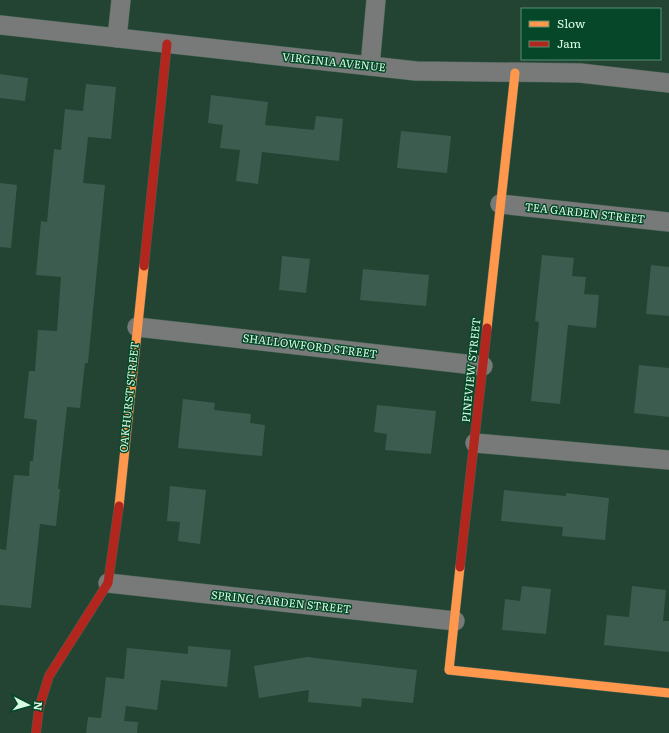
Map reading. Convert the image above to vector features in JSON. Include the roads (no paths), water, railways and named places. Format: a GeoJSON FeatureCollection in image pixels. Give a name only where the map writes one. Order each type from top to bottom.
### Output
{"type":"FeatureCollection","features":[{"type":"Feature","properties":{"kind":"street"},"geometry":{"type":"LineString","coordinates":[[117,38],[121,0]]}},
{"type":"Feature","properties":{"kind":"street"},"geometry":{"type":"LineString","coordinates":[[370,66],[376,0]]}},
{"type":"Feature","properties":{"kind":"street","name":"VIRGINIA AVENUE"},"geometry":{"type":"LineString","coordinates":[[0,24],[370,66],[416,70],[580,73],[669,83]]}},
{"type":"Feature","properties":{"kind":"street","name":"OAKHURST STREET"},"geometry":{"type":"LineString","coordinates":[[36,733],[38,708],[49,676],[108,583],[115,541],[166,44]]}},
{"type":"Feature","properties":{"kind":"street","name":"PINEVIEW STREET"},"geometry":{"type":"LineString","coordinates":[[515,73],[450,670],[669,693]]}},
{"type":"Feature","properties":{"kind":"street","name":"TEA GARDEN STREET"},"geometry":{"type":"LineString","coordinates":[[500,204],[669,222]]}},
{"type":"Feature","properties":{"kind":"street","name":"SHALLOWFORD STREET"},"geometry":{"type":"LineString","coordinates":[[136,327],[483,366]]}},
{"type":"Feature","properties":{"kind":"street"},"geometry":{"type":"LineString","coordinates":[[475,443],[669,460]]}},
{"type":"Feature","properties":{"kind":"street","name":"SPRING GARDEN STREET"},"geometry":{"type":"LineString","coordinates":[[108,583],[455,621]]}}]}
